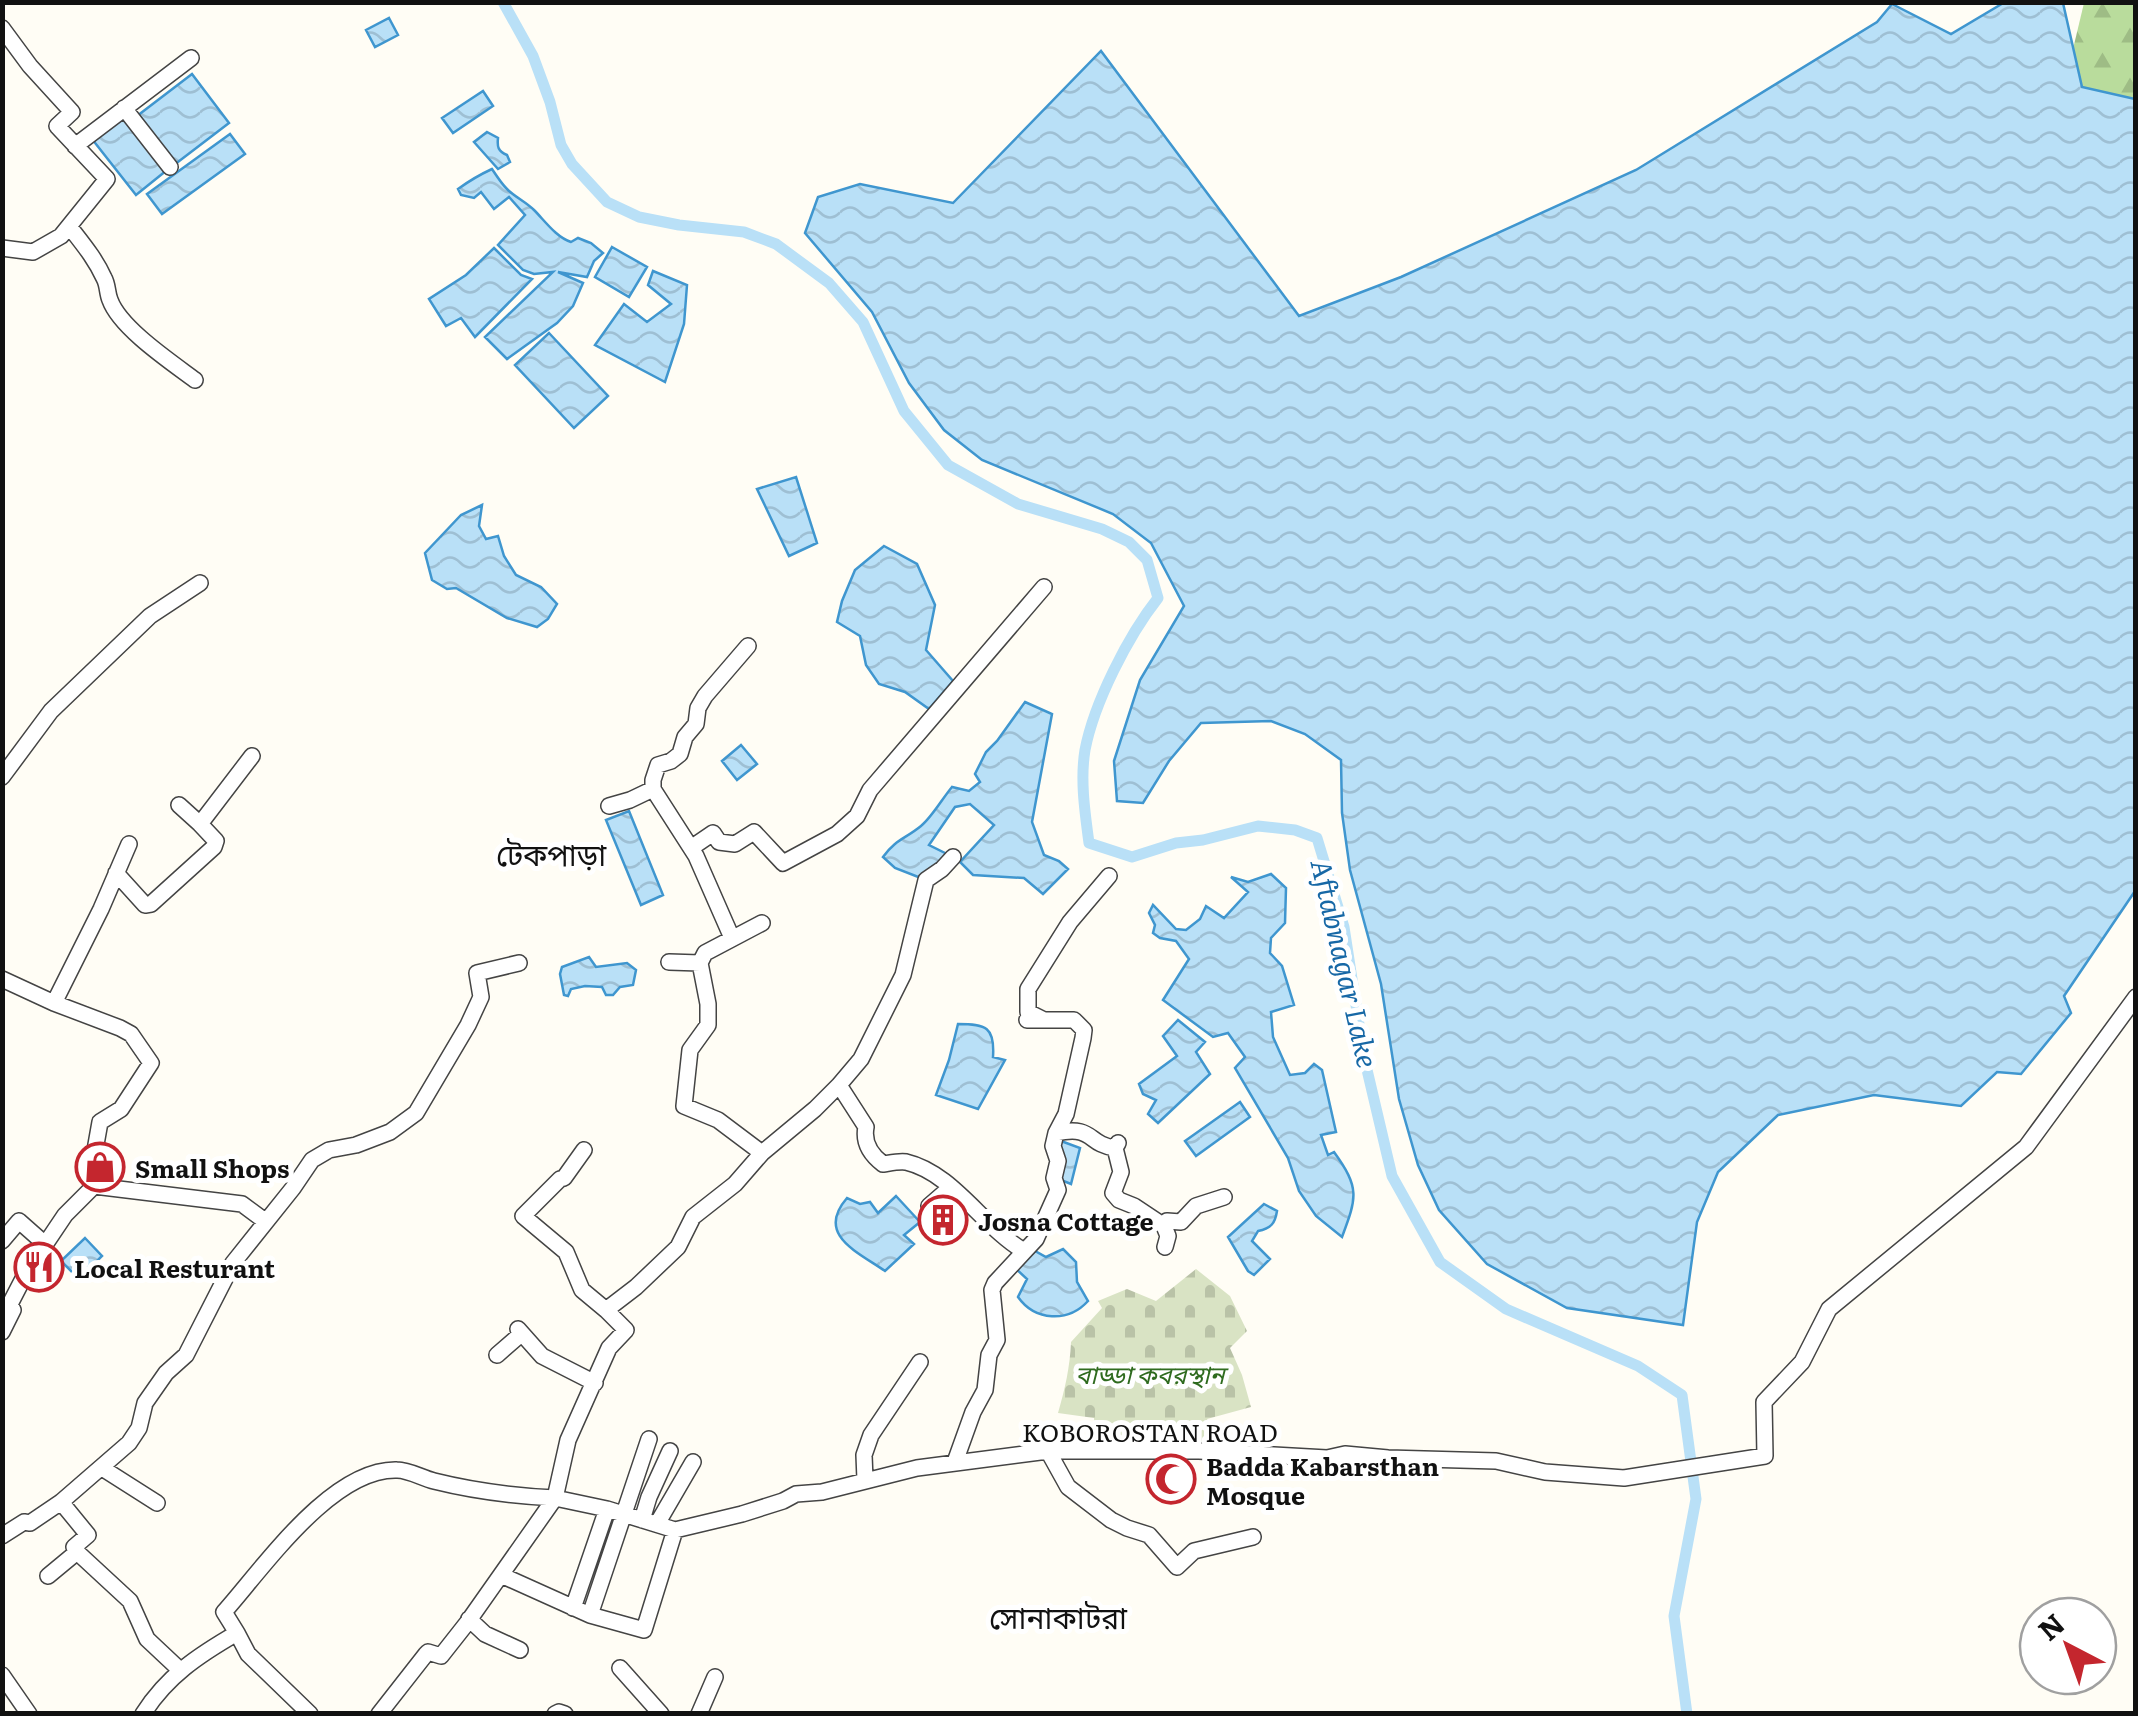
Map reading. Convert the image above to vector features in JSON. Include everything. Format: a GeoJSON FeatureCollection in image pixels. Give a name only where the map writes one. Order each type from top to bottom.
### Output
{"type":"FeatureCollection","features":[{"type":"Feature","properties":{"kind":"street"},"geometry":{"type":"LineString","coordinates":[[2,28],[72,112],[57,126],[108,179],[60,236],[32,252],[2,248]]}},
{"type":"Feature","properties":{"kind":"street"},"geometry":{"type":"LineString","coordinates":[[75,146],[191,58]]}},
{"type":"Feature","properties":{"kind":"street"},"geometry":{"type":"LineString","coordinates":[[124,108],[170,167]]}},
{"type":"Feature","properties":{"kind":"street"},"geometry":{"type":"LineString","coordinates":[[69,226],[90,253],[106,282],[110,302],[125,322],[195,380]]}},
{"type":"Feature","properties":{"kind":"street"},"geometry":{"type":"LineString","coordinates":[[2,777],[51,711],[150,616],[200,583]]}},
{"type":"Feature","properties":{"kind":"street"},"geometry":{"type":"LineString","coordinates":[[691,848],[713,833],[719,842],[736,844],[754,832],[783,863],[837,834],[857,816],[870,790],[1044,587]]}},
{"type":"Feature","properties":{"kind":"street"},"geometry":{"type":"LineString","coordinates":[[732,938],[691,848],[653,789],[655,768],[680,754],[705,696],[748,646]]}},
{"type":"Feature","properties":{"kind":"street"},"geometry":{"type":"LineString","coordinates":[[200,824],[252,756]]}},
{"type":"Feature","properties":{"kind":"street"},"geometry":{"type":"LineString","coordinates":[[609,806],[653,789]]}},
{"type":"Feature","properties":{"kind":"street"},"geometry":{"type":"LineString","coordinates":[[116,874],[145,905],[152,904],[214,847],[216,841],[179,805]]}},
{"type":"Feature","properties":{"kind":"street"},"geometry":{"type":"LineString","coordinates":[[54,1003],[129,844]]}},
{"type":"Feature","properties":{"kind":"street"},"geometry":{"type":"LineString","coordinates":[[606,1310],[668,1257],[694,1217],[735,1184],[861,1059],[903,975],[926,880],[953,857]]}},
{"type":"Feature","properties":{"kind":"street"},"geometry":{"type":"LineString","coordinates":[[955,1462],[973,1412],[986,1390],[989,1355],[997,1340],[992,1290],[1036,1239],[1058,1190],[1054,1178],[1058,1161],[1053,1146],[1066,1114],[1084,1030],[1074,1020],[1035,1020],[1028,1012],[1028,989],[1070,922],[1110,876]]}},
{"type":"Feature","properties":{"kind":"street"},"geometry":{"type":"LineString","coordinates":[[762,923],[705,954],[700,963],[708,1025],[690,1050],[684,1106],[718,1120],[762,1153]]}},
{"type":"Feature","properties":{"kind":"street"},"geometry":{"type":"LineString","coordinates":[[669,962],[700,963]]}},
{"type":"Feature","properties":{"kind":"street"},"geometry":{"type":"LineString","coordinates":[[2,1536],[61,1502],[129,1443],[139,1428],[145,1403],[186,1355],[232,1263],[312,1160],[330,1150],[390,1132],[416,1113],[468,1026],[481,996],[477,974],[519,963]]}},
{"type":"Feature","properties":{"kind":"street"},"geometry":{"type":"LineString","coordinates":[[2,980],[130,1034],[151,1063],[122,1109],[100,1122],[92,1167],[94,1186]]}},
{"type":"Feature","properties":{"kind":"street","name":"KOBOROSTAN ROAD"},"geometry":{"type":"LineString","coordinates":[[675,1530],[742,1514],[796,1494],[822,1492],[917,1468],[1048,1451],[1199,1450],[1327,1458],[1345,1454],[1496,1461],[1545,1472],[1624,1478],[1765,1456],[1764,1402],[1802,1362],[1829,1309],[2026,1147],[2136,997]]}},
{"type":"Feature","properties":{"kind":"street"},"geometry":{"type":"LineString","coordinates":[[839,1084],[866,1127],[864,1136],[873,1156],[883,1164],[904,1162],[952,1186],[999,1234],[1024,1251]]}},
{"type":"Feature","properties":{"kind":"street"},"geometry":{"type":"LineString","coordinates":[[1056,1134],[1077,1130],[1104,1146],[1117,1144],[1120,1172],[1113,1193],[1164,1226],[1168,1236],[1165,1246]]}},
{"type":"Feature","properties":{"kind":"street"},"geometry":{"type":"LineString","coordinates":[[379,1714],[426,1654],[441,1656],[555,1498],[568,1440],[609,1348],[626,1330],[582,1290],[566,1252],[522,1216],[564,1178],[584,1150]]}},
{"type":"Feature","properties":{"kind":"street"},"geometry":{"type":"LineString","coordinates":[[94,1186],[242,1204],[265,1220]]}},
{"type":"Feature","properties":{"kind":"street"},"geometry":{"type":"LineString","coordinates":[[2,1332],[14,1310],[10,1304],[26,1273],[65,1215],[94,1186]]}},
{"type":"Feature","properties":{"kind":"street"},"geometry":{"type":"LineString","coordinates":[[929,1206],[952,1186]]}},
{"type":"Feature","properties":{"kind":"street"},"geometry":{"type":"LineString","coordinates":[[1164,1226],[1167,1221],[1181,1222],[1196,1206],[1224,1197]]}},
{"type":"Feature","properties":{"kind":"street"},"geometry":{"type":"LineString","coordinates":[[2,1241],[19,1221],[45,1244]]}},
{"type":"Feature","properties":{"kind":"street"},"geometry":{"type":"LineString","coordinates":[[497,1356],[520,1331],[542,1356],[595,1383]]}},
{"type":"Feature","properties":{"kind":"street"},"geometry":{"type":"LineString","coordinates":[[865,1480],[864,1455],[871,1435],[920,1362]]}},
{"type":"Feature","properties":{"kind":"street"},"geometry":{"type":"LineString","coordinates":[[590,1616],[649,1439]]}},
{"type":"Feature","properties":{"kind":"street"},"geometry":{"type":"LineString","coordinates":[[649,1522],[649,1497],[670,1451]]}},
{"type":"Feature","properties":{"kind":"street"},"geometry":{"type":"LineString","coordinates":[[1048,1451],[1068,1487],[1111,1520],[1149,1535],[1177,1567],[1194,1551],[1253,1537]]}},
{"type":"Feature","properties":{"kind":"street"},"geometry":{"type":"LineString","coordinates":[[649,1522],[693,1462]]}},
{"type":"Feature","properties":{"kind":"street"},"geometry":{"type":"LineString","coordinates":[[102,1468],[157,1503]]}},
{"type":"Feature","properties":{"kind":"street"},"geometry":{"type":"LineString","coordinates":[[310,1714],[248,1654],[224,1612],[293,1531],[343,1486],[370,1475],[398,1470],[498,1494],[555,1498],[607,1509],[675,1530],[644,1630],[590,1616],[501,1574]]}},
{"type":"Feature","properties":{"kind":"street"},"geometry":{"type":"LineString","coordinates":[[61,1502],[88,1534],[74,1547],[77,1552],[130,1601],[148,1639],[180,1670]]}},
{"type":"Feature","properties":{"kind":"street"},"geometry":{"type":"LineString","coordinates":[[574,1608],[607,1509]]}},
{"type":"Feature","properties":{"kind":"street"},"geometry":{"type":"LineString","coordinates":[[48,1576],[77,1552]]}},
{"type":"Feature","properties":{"kind":"street"},"geometry":{"type":"LineString","coordinates":[[470,1619],[485,1634],[504,1634],[520,1650]]}},
{"type":"Feature","properties":{"kind":"street"},"geometry":{"type":"LineString","coordinates":[[143,1714],[180,1670],[237,1633]]}},
{"type":"Feature","properties":{"kind":"street"},"geometry":{"type":"LineString","coordinates":[[620,1668],[662,1714]]}},
{"type":"Feature","properties":{"kind":"street"},"geometry":{"type":"LineString","coordinates":[[2,1675],[29,1714]]}},
{"type":"Feature","properties":{"kind":"street"},"geometry":{"type":"LineString","coordinates":[[698,1714],[715,1677]]}},
{"type":"Feature","properties":{"kind":"street"},"geometry":{"type":"LineString","coordinates":[[556,1714],[564,1714]]}},
{"type":"Feature","properties":{"kind":"green space"},"geometry":{"type":"Polygon","coordinates":[[[2084,3],[2135,3],[2135,99],[2082,87],[2073,49],[2084,3]]]}},
{"type":"Feature","properties":{"kind":"green space","name":"বাড্ডা কবরস্থান"},"geometry":{"type":"Polygon","coordinates":[[[1196,1269],[1230,1296],[1247,1331],[1230,1348],[1251,1407],[1207,1419],[1221,1451],[1182,1445],[1095,1442],[1094,1418],[1058,1413],[1071,1342],[1102,1308],[1098,1301],[1127,1289],[1156,1301],[1196,1269]]]}},
{"type":"Feature","properties":{"kind":"water"},"geometry":{"type":"Polygon","coordinates":[[[2005,2],[2063,3],[2082,87],[2135,99],[2135,891],[2064,996],[2071,1013],[2021,1074],[1997,1072],[1961,1106],[1874,1095],[1778,1115],[1718,1172],[1697,1222],[1683,1325],[1567,1308],[1487,1264],[1439,1210],[1418,1165],[1399,1099],[1381,984],[1350,870],[1342,813],[1341,760],[1305,734],[1271,721],[1201,723],[1169,761],[1143,803],[1117,801],[1114,761],[1140,680],[1184,606],[1151,543],[1113,514],[982,460],[944,430],[909,383],[872,312],[805,233],[818,197],[860,184],[953,203],[1101,51],[1299,316],[1401,277],[1636,170],[1877,22],[1892,4],[1951,34],[2005,2]]]}},
{"type":"Feature","properties":{"kind":"water"},"geometry":{"type":"Polygon","coordinates":[[[389,18],[398,35],[375,47],[366,30],[389,18]]]}},
{"type":"Feature","properties":{"kind":"water"},"geometry":{"type":"Polygon","coordinates":[[[192,74],[229,123],[174,165],[137,116],[192,74]]]}},
{"type":"Feature","properties":{"kind":"water"},"geometry":{"type":"Polygon","coordinates":[[[483,91],[493,106],[453,133],[442,118],[483,91]]]}},
{"type":"Feature","properties":{"kind":"water"},"geometry":{"type":"Polygon","coordinates":[[[123,115],[167,170],[136,195],[92,139],[123,115]]]}},
{"type":"Feature","properties":{"kind":"water"},"geometry":{"type":"Polygon","coordinates":[[[487,132],[498,138],[499,148],[510,162],[498,169],[474,142],[487,132]]]}},
{"type":"Feature","properties":{"kind":"water"},"geometry":{"type":"Polygon","coordinates":[[[230,134],[245,154],[162,214],[147,194],[230,134]]]}},
{"type":"Feature","properties":{"kind":"water"},"geometry":{"type":"Polygon","coordinates":[[[492,169],[507,189],[560,236],[571,242],[578,238],[591,243],[603,253],[594,261],[587,277],[558,272],[583,283],[573,306],[557,323],[507,359],[485,337],[553,272],[534,274],[523,270],[498,245],[525,215],[509,197],[494,209],[481,192],[474,198],[461,195],[458,189],[492,169]]]}},
{"type":"Feature","properties":{"kind":"water"},"geometry":{"type":"Polygon","coordinates":[[[612,247],[647,267],[629,297],[595,277],[612,247]]]}},
{"type":"Feature","properties":{"kind":"water"},"geometry":{"type":"Polygon","coordinates":[[[494,248],[521,275],[532,279],[475,337],[461,318],[446,326],[429,299],[466,275],[494,248]]]}},
{"type":"Feature","properties":{"kind":"water"},"geometry":{"type":"Polygon","coordinates":[[[653,271],[687,285],[684,324],[665,382],[595,345],[624,304],[647,322],[671,304],[648,285],[653,271]]]}},
{"type":"Feature","properties":{"kind":"water"},"geometry":{"type":"Polygon","coordinates":[[[549,333],[608,396],[574,428],[515,365],[549,333]]]}},
{"type":"Feature","properties":{"kind":"water"},"geometry":{"type":"Polygon","coordinates":[[[796,477],[817,543],[789,556],[757,489],[796,477]]]}},
{"type":"Feature","properties":{"kind":"water"},"geometry":{"type":"Polygon","coordinates":[[[482,505],[479,526],[486,539],[498,536],[516,575],[541,587],[557,604],[548,619],[537,627],[507,618],[456,588],[447,589],[432,580],[425,553],[461,515],[482,505]]]}},
{"type":"Feature","properties":{"kind":"water"},"geometry":{"type":"Polygon","coordinates":[[[884,546],[917,564],[935,605],[926,650],[953,681],[929,709],[905,692],[879,684],[866,665],[860,636],[837,622],[855,570],[884,546]]]}},
{"type":"Feature","properties":{"kind":"water"},"geometry":{"type":"Polygon","coordinates":[[[1025,702],[1052,714],[1032,822],[1044,855],[1068,869],[1043,894],[1024,878],[973,875],[960,862],[994,825],[970,804],[955,807],[929,845],[953,857],[926,880],[895,868],[883,857],[925,822],[952,787],[969,791],[980,782],[975,774],[986,752],[1025,702]]]}},
{"type":"Feature","properties":{"kind":"water"},"geometry":{"type":"Polygon","coordinates":[[[741,745],[757,764],[737,780],[722,761],[741,745]]]}},
{"type":"Feature","properties":{"kind":"water"},"geometry":{"type":"Polygon","coordinates":[[[629,811],[663,895],[641,905],[606,820],[629,811]]]}},
{"type":"Feature","properties":{"kind":"water"},"geometry":{"type":"Polygon","coordinates":[[[1271,874],[1286,888],[1285,923],[1271,938],[1270,953],[1282,966],[1294,1005],[1271,1012],[1273,1037],[1290,1075],[1305,1073],[1314,1064],[1322,1070],[1336,1132],[1321,1135],[1328,1155],[1334,1152],[1352,1184],[1353,1202],[1342,1237],[1316,1216],[1299,1191],[1288,1158],[1235,1068],[1245,1057],[1228,1033],[1213,1037],[1163,1000],[1189,959],[1176,941],[1153,933],[1155,925],[1149,913],[1153,905],[1176,929],[1186,930],[1200,919],[1206,906],[1224,918],[1248,892],[1231,877],[1248,882],[1271,874]]]}},
{"type":"Feature","properties":{"kind":"water"},"geometry":{"type":"Polygon","coordinates":[[[589,957],[596,967],[627,963],[636,970],[633,985],[620,987],[613,995],[606,995],[602,987],[585,986],[564,995],[562,967],[589,957]]]}},
{"type":"Feature","properties":{"kind":"water"},"geometry":{"type":"Polygon","coordinates":[[[1178,1020],[1205,1042],[1196,1052],[1210,1074],[1158,1123],[1148,1114],[1156,1100],[1143,1094],[1139,1084],[1177,1056],[1163,1036],[1178,1020]]]}},
{"type":"Feature","properties":{"kind":"water"},"geometry":{"type":"Polygon","coordinates":[[[958,1024],[987,1029],[993,1057],[1005,1060],[978,1109],[936,1095],[958,1024]]]}},
{"type":"Feature","properties":{"kind":"water"},"geometry":{"type":"Polygon","coordinates":[[[1240,1102],[1250,1117],[1196,1156],[1185,1141],[1240,1102]]]}},
{"type":"Feature","properties":{"kind":"water"},"geometry":{"type":"Polygon","coordinates":[[[1061,1141],[1080,1148],[1071,1184],[1056,1178],[1061,1141]]]}},
{"type":"Feature","properties":{"kind":"water"},"geometry":{"type":"Polygon","coordinates":[[[896,1196],[920,1222],[904,1235],[914,1244],[885,1271],[844,1241],[836,1222],[847,1198],[860,1204],[870,1202],[878,1213],[896,1196]]]}},
{"type":"Feature","properties":{"kind":"water"},"geometry":{"type":"Polygon","coordinates":[[[1264,1204],[1277,1211],[1272,1225],[1258,1231],[1252,1241],[1270,1259],[1254,1275],[1228,1237],[1264,1204]]]}},
{"type":"Feature","properties":{"kind":"water"},"geometry":{"type":"Polygon","coordinates":[[[85,1238],[102,1256],[79,1279],[61,1261],[85,1238]]]}},
{"type":"Feature","properties":{"kind":"water"},"geometry":{"type":"Polygon","coordinates":[[[1063,1249],[1076,1262],[1077,1282],[1088,1301],[1062,1316],[1042,1315],[1018,1297],[1027,1279],[1014,1267],[1035,1251],[1046,1257],[1063,1249]]]}},
{"type":"Feature","properties":{"kind":"waterway","name":"Aftabnagar Lake"},"geometry":{"type":"LineString","coordinates":[[503,2],[533,56],[561,145],[572,164],[607,202],[639,217],[744,232],[776,244],[829,283],[863,322],[904,411],[948,465],[1018,504],[1102,529],[1129,542],[1147,560],[1158,598],[1114,671],[1085,750],[1083,785],[1089,843],[1132,857],[1176,843],[1258,826],[1295,830],[1317,838],[1344,927],[1364,1057],[1392,1176],[1440,1262],[1506,1309],[1638,1366],[1682,1395],[1696,1499],[1674,1616],[1687,1714]]}},
{"type":"Feature","properties":{"kind":"place","name":"Small Shops"},"geometry":{"type":"Point","coordinates":[100,1167]}},
{"type":"Feature","properties":{"kind":"place","name":"Josna Cottage"},"geometry":{"type":"Point","coordinates":[943,1220]}},
{"type":"Feature","properties":{"kind":"place","name":"Local Resturant"},"geometry":{"type":"Point","coordinates":[39,1267]}},
{"type":"Feature","properties":{"kind":"place","name":"Badda Kabarsthan Mosque"},"geometry":{"type":"Point","coordinates":[1171,1479]}},
{"type":"Feature","properties":{"kind":"district","name":"টেকপাড়া"},"geometry":{"type":"Point","coordinates":[551,853]}},
{"type":"Feature","properties":{"kind":"district","name":"সোনাকাটরা"},"geometry":{"type":"Point","coordinates":[1058,1616]}}]}
